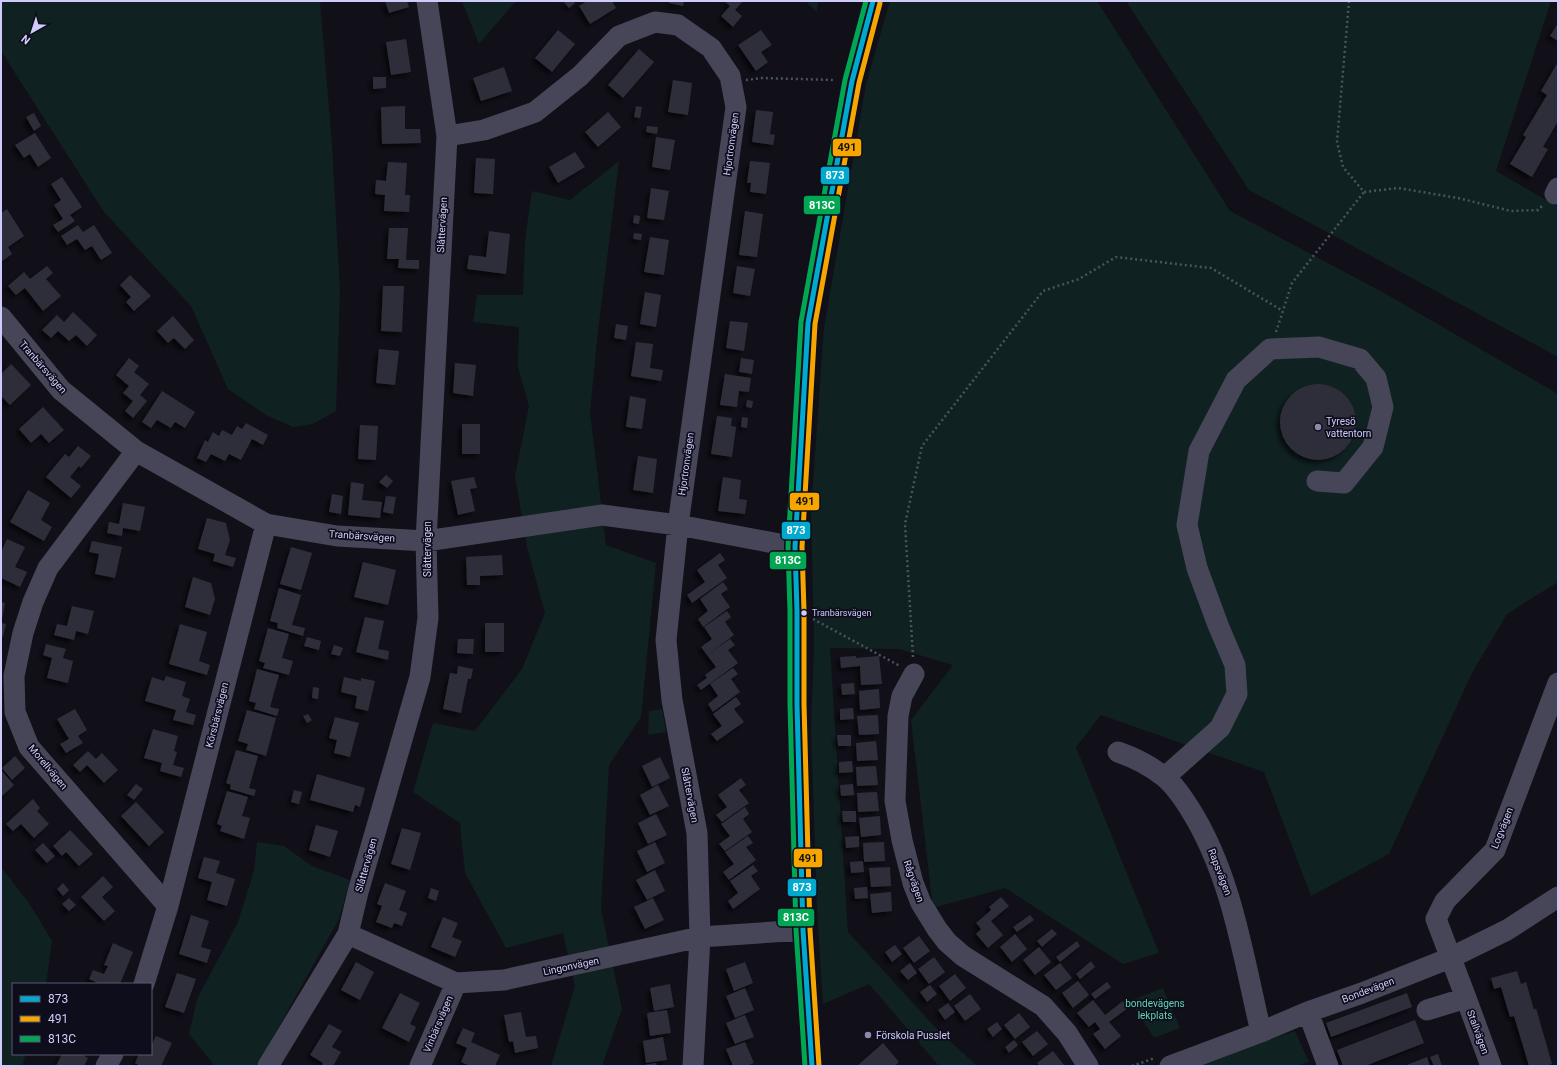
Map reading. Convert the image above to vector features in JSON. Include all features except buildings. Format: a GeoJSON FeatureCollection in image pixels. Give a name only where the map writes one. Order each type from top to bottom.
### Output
{"type":"FeatureCollection","features":[{"type":"Feature","properties":{"kind":"street","name":"Slåttervägen"},"geometry":{"type":"LineString","coordinates":[[268,1066],[348,934],[358,892],[420,676],[428,618],[426,541],[447,136],[427,1]]}},
{"type":"Feature","properties":{"kind":"street"},"geometry":{"type":"LineString","coordinates":[[812,1066],[802,930],[796,704],[797,611],[795,547],[808,323],[852,81],[873,1]]}},
{"type":"Feature","properties":{"kind":"street","name":"Hjortronvägen"},"geometry":{"type":"LineString","coordinates":[[447,136],[484,130],[535,112],[580,76],[619,36],[655,22],[678,26],[711,48],[730,76],[736,107],[678,525]]}},
{"type":"Feature","properties":{"kind":"street","name":"Tranbärsvägen"},"geometry":{"type":"LineString","coordinates":[[1,317],[61,390],[136,451],[266,524],[337,536],[426,541],[602,515],[678,525],[795,547]]}},
{"type":"Feature","properties":{"kind":"street"},"geometry":{"type":"LineString","coordinates":[[1165,777],[1220,728],[1236,694],[1235,665],[1197,568],[1187,525],[1199,451],[1236,380],[1270,349],[1320,347],[1360,359],[1376,378],[1384,407],[1373,447],[1344,483],[1317,481]]}},
{"type":"Feature","properties":{"kind":"street","name":"Morellvägen"},"geometry":{"type":"LineString","coordinates":[[136,451],[48,568],[33,602],[23,633],[14,676],[15,712],[30,747],[168,906]]}},
{"type":"Feature","properties":{"kind":"street","name":"Körsbärsvägen"},"geometry":{"type":"LineString","coordinates":[[168,906],[266,524]]}},
{"type":"Feature","properties":{"kind":"street","name":"Slåttervägen"},"geometry":{"type":"LineString","coordinates":[[678,525],[666,640],[672,700],[697,833],[700,937],[693,1066]]}},
{"type":"Feature","properties":{"kind":"street","name":"Rågvägen"},"geometry":{"type":"LineString","coordinates":[[914,674],[902,696],[898,716],[895,801],[902,840],[913,883],[921,903],[947,942],[963,956],[1043,1006],[1068,1033],[1088,1066]]}},
{"type":"Feature","properties":{"kind":"street","name":"Logvägen"},"geometry":{"type":"LineString","coordinates":[[1450,958],[1436,919],[1445,901],[1495,850],[1558,683]]}},
{"type":"Feature","properties":{"kind":"street","name":"Rapsvägen"},"geometry":{"type":"LineString","coordinates":[[1118,752],[1143,761],[1165,777],[1184,801],[1199,824],[1215,856],[1229,893],[1261,1032]]}},
{"type":"Feature","properties":{"kind":"street","name":"Bondevägen"},"geometry":{"type":"LineString","coordinates":[[1170,1066],[1450,958],[1506,930],[1558,896]]}},
{"type":"Feature","properties":{"kind":"street"},"geometry":{"type":"LineString","coordinates":[[144,983],[168,906]]}},
{"type":"Feature","properties":{"kind":"street","name":"Lingonvägen"},"geometry":{"type":"LineString","coordinates":[[348,934],[456,983],[504,980],[700,937],[802,930]]}},
{"type":"Feature","properties":{"kind":"street","name":"Stallvägen"},"geometry":{"type":"LineString","coordinates":[[1450,958],[1490,1066]]}},
{"type":"Feature","properties":{"kind":"street","name":"Vinbärsvägen"},"geometry":{"type":"LineString","coordinates":[[420,1066],[456,983]]}},
{"type":"Feature","properties":{"kind":"street","name":"Stallvägen"},"geometry":{"type":"LineString","coordinates":[[1427,1010],[1466,998]]}},
{"type":"Feature","properties":{"kind":"street"},"geometry":{"type":"LineString","coordinates":[[1308,1012],[1328,1066]]}},
{"type":"Feature","properties":{"kind":"street"},"geometry":{"type":"LineString","coordinates":[[106,1066],[112,1055]]}},
{"type":"Feature","properties":{"kind":"path"},"geometry":{"type":"LineString","coordinates":[[1349,1],[1337,142],[1342,167],[1364,192]]}},
{"type":"Feature","properties":{"kind":"path"},"geometry":{"type":"LineString","coordinates":[[732,86],[745,80],[762,78],[852,81]]}},
{"type":"Feature","properties":{"kind":"path"},"geometry":{"type":"LineString","coordinates":[[1270,349],[1292,283],[1364,192],[1398,188],[1458,198],[1510,211],[1538,210],[1556,191]]}},
{"type":"Feature","properties":{"kind":"path"},"geometry":{"type":"LineString","coordinates":[[914,674],[905,524],[922,446],[1043,291],[1079,278],[1116,257],[1211,268],[1283,311]]}},
{"type":"Feature","properties":{"kind":"path"},"geometry":{"type":"LineString","coordinates":[[797,611],[914,674]]}},
{"type":"Feature","properties":{"kind":"green space"},"geometry":{"type":"Polygon","coordinates":[[[1,1],[320,1],[332,144],[340,292],[336,411],[313,424],[293,427],[266,415],[228,389],[191,306],[104,212],[1,51],[1,1]]]}},
{"type":"Feature","properties":{"kind":"green space"},"geometry":{"type":"Polygon","coordinates":[[[462,1],[516,1],[479,44],[462,1]]]}},
{"type":"Feature","properties":{"kind":"green space"},"geometry":{"type":"Polygon","coordinates":[[[805,1],[818,1],[817,12],[805,1]]]}},
{"type":"Feature","properties":{"kind":"green space"},"geometry":{"type":"Polygon","coordinates":[[[890,1],[1097,1],[1230,211],[1386,294],[1558,394],[1558,582],[1507,614],[1472,673],[1389,854],[1311,896],[1264,772],[1101,715],[1076,747],[1159,953],[1123,964],[1005,888],[933,908],[911,720],[953,665],[899,649],[830,648],[848,932],[935,1027],[977,1066],[939,1066],[869,984],[823,1004],[817,910],[811,730],[814,647],[811,510],[824,328],[866,84],[890,1]]]}},
{"type":"Feature","properties":{"kind":"green space"},"geometry":{"type":"Polygon","coordinates":[[[1126,1],[1551,1],[1496,171],[1558,207],[1558,357],[1249,190],[1126,1]]]}},
{"type":"Feature","properties":{"kind":"green space"},"geometry":{"type":"Polygon","coordinates":[[[619,161],[597,340],[590,412],[606,545],[656,563],[641,717],[609,765],[601,909],[622,1009],[602,1066],[551,1066],[575,986],[563,933],[506,948],[465,873],[460,823],[413,792],[433,723],[475,731],[522,669],[545,613],[527,547],[515,476],[529,406],[518,367],[519,327],[473,322],[477,295],[523,295],[525,240],[532,191],[570,200],[619,161]]]}},
{"type":"Feature","properties":{"kind":"green space"},"geometry":{"type":"Polygon","coordinates":[[[662,709],[666,732],[648,735],[649,711],[662,709]]]}},
{"type":"Feature","properties":{"kind":"green space"},"geometry":{"type":"Polygon","coordinates":[[[257,842],[284,846],[312,866],[350,880],[339,919],[257,1066],[214,1066],[189,1034],[197,999],[238,922],[254,871],[257,842]]]}},
{"type":"Feature","properties":{"kind":"green space"},"geometry":{"type":"Polygon","coordinates":[[[1,867],[29,903],[52,941],[46,983],[12,983],[12,1055],[26,1055],[22,1066],[1,1066],[1,867]]]}},
{"type":"Feature","properties":{"kind":"green space","name":"bondevägens lekplats"},"geometry":{"type":"Polygon","coordinates":[[[1163,988],[1180,1028],[1154,1038],[1130,1001],[1163,988]]]}},
{"type":"Feature","properties":{"kind":"green space"},"geometry":{"type":"Polygon","coordinates":[[[1295,1031],[1309,1062],[1296,1066],[1195,1066],[1295,1031]]]}},
{"type":"Feature","properties":{"kind":"transit line","name":"813C"},"geometry":{"type":"LineString","coordinates":[[805,1066],[796,930],[790,704],[788,547],[801,322],[845,80],[866,1]]}},
{"type":"Feature","properties":{"kind":"transit line","name":"873"},"geometry":{"type":"LineString","coordinates":[[812,1066],[803,930],[797,704],[795,547],[808,323],[852,81],[873,1]]}},
{"type":"Feature","properties":{"kind":"transit line","name":"491"},"geometry":{"type":"LineString","coordinates":[[819,1066],[810,930],[804,704],[802,547],[815,324],[859,83],[880,3]]}},
{"type":"Feature","properties":{"kind":"place","name":"Tyresö vattentorn"},"geometry":{"type":"Point","coordinates":[1318,427]}},
{"type":"Feature","properties":{"kind":"place","name":"Tranbärsvägen"},"geometry":{"type":"Point","coordinates":[804,613]}},
{"type":"Feature","properties":{"kind":"place","name":"Förskola Pusslet"},"geometry":{"type":"Point","coordinates":[868,1035]}}]}
